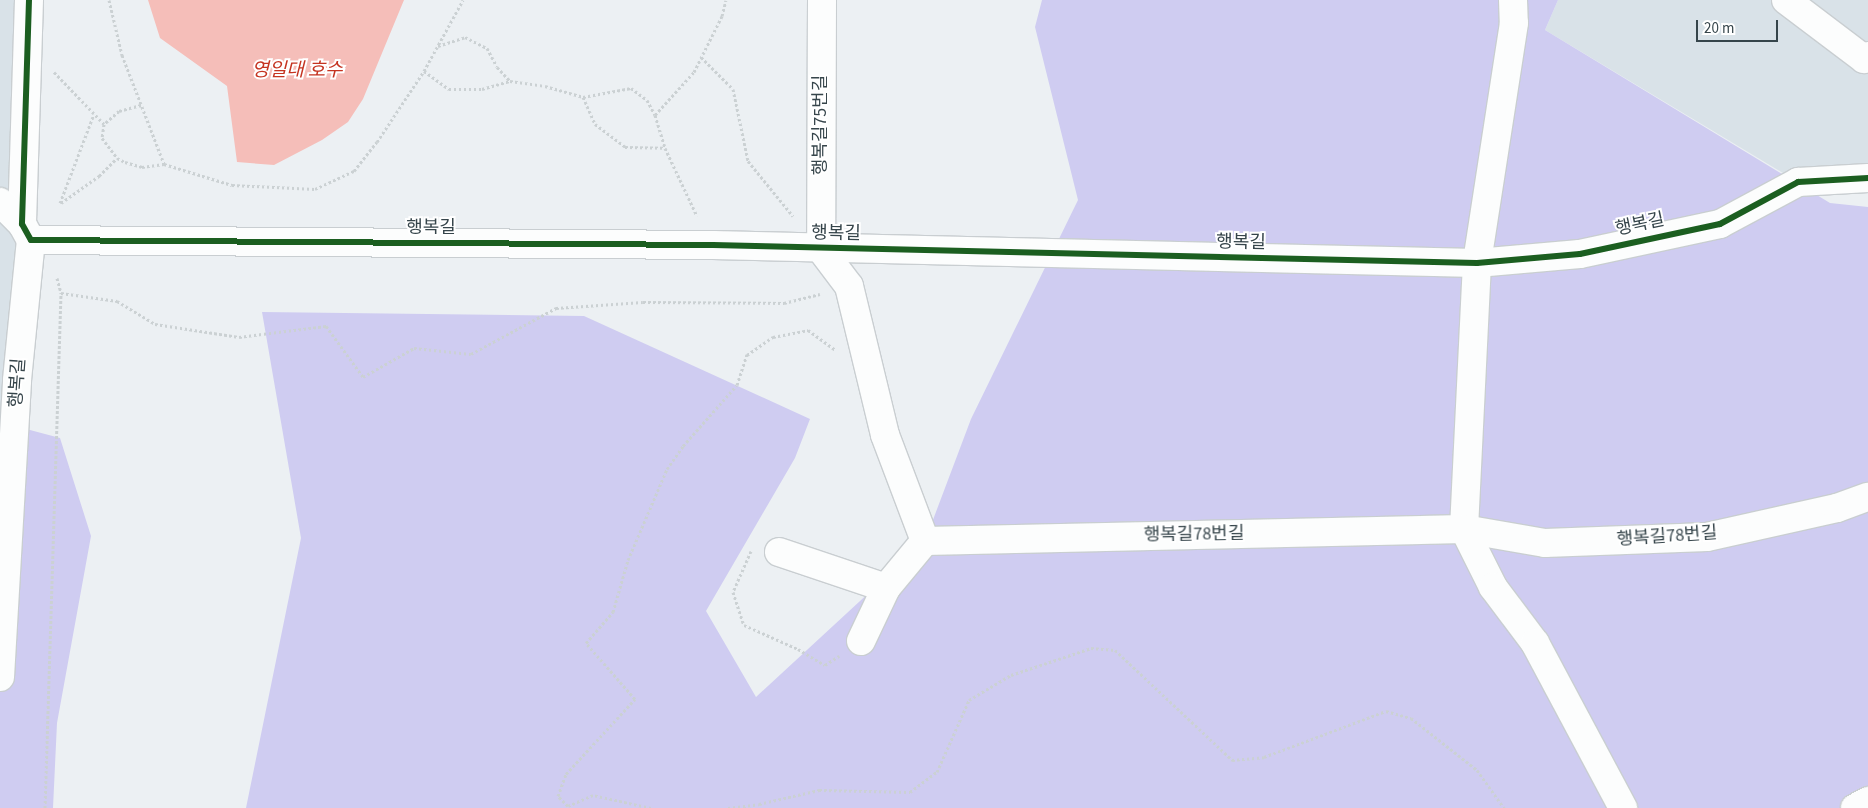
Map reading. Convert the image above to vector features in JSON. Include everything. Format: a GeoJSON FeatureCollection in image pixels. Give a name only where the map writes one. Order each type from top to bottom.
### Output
{"type":"FeatureCollection","features":[{"type":"Feature","properties":{"kind":"street","name":"행복길"},"geometry":{"type":"LineString","coordinates":[[0,677],[8,376],[27,232],[29,0]]}},
{"type":"Feature","properties":{"kind":"street","name":"행복길75번길"},"geometry":{"type":"LineString","coordinates":[[821,249],[822,0]]}},
{"type":"Feature","properties":{"kind":"street"},"geometry":{"type":"LineString","coordinates":[[1512,0],[1514,23],[1476,263],[1464,530],[1493,587],[1535,643],[1623,808]]}},
{"type":"Feature","properties":{"kind":"street"},"geometry":{"type":"LineString","coordinates":[[1786,0],[1864,59],[1868,56]]}},
{"type":"Feature","properties":{"kind":"street","name":"행복길"},"geometry":{"type":"LineString","coordinates":[[27,232],[713,245],[1476,263],[1580,254],[1720,224],[1798,182],[1868,178]]}},
{"type":"Feature","properties":{"kind":"street"},"geometry":{"type":"LineString","coordinates":[[0,202],[27,232]]}},
{"type":"Feature","properties":{"kind":"street"},"geometry":{"type":"LineString","coordinates":[[821,249],[849,286],[885,435],[925,541],[886,588],[861,641]]}},
{"type":"Feature","properties":{"kind":"street","name":"행복길78번길"},"geometry":{"type":"LineString","coordinates":[[925,541],[1464,530],[1545,543],[1707,537],[1837,508],[1868,497]]}},
{"type":"Feature","properties":{"kind":"street"},"geometry":{"type":"LineString","coordinates":[[779,552],[886,588]]}},
{"type":"Feature","properties":{"kind":"street"},"geometry":{"type":"LineString","coordinates":[[1855,808],[1868,801]]}},
{"type":"Feature","properties":{"kind":"path"},"geometry":{"type":"LineString","coordinates":[[109,0],[122,55],[164,164]]}},
{"type":"Feature","properties":{"kind":"path"},"geometry":{"type":"LineString","coordinates":[[141,104],[119,111],[104,124],[102,138],[117,158],[142,167],[164,164],[232,185],[315,189],[354,171],[424,71],[463,0]]}},
{"type":"Feature","properties":{"kind":"path"},"geometry":{"type":"LineString","coordinates":[[655,115],[689,78],[701,58],[726,0]]}},
{"type":"Feature","properties":{"kind":"path"},"geometry":{"type":"LineString","coordinates":[[438,46],[465,37],[487,48],[497,67],[510,81]]}},
{"type":"Feature","properties":{"kind":"path"},"geometry":{"type":"LineString","coordinates":[[701,58],[733,89],[748,161],[821,249]]}},
{"type":"Feature","properties":{"kind":"path"},"geometry":{"type":"LineString","coordinates":[[27,69],[52,70],[104,124]]}},
{"type":"Feature","properties":{"kind":"path"},"geometry":{"type":"LineString","coordinates":[[424,71],[449,89],[482,89],[510,81],[546,86],[584,96],[632,88],[646,100],[655,115],[664,148],[713,245]]}},
{"type":"Feature","properties":{"kind":"path"},"geometry":{"type":"LineString","coordinates":[[584,96],[595,124],[625,147],[664,148]]}},
{"type":"Feature","properties":{"kind":"path"},"geometry":{"type":"LineString","coordinates":[[94,114],[60,203],[99,176],[117,158]]}},
{"type":"Feature","properties":{"kind":"path"},"geometry":{"type":"LineString","coordinates":[[45,808],[61,292],[55,272]]}},
{"type":"Feature","properties":{"kind":"path"},"geometry":{"type":"LineString","coordinates":[[61,292],[117,301],[155,324],[239,337],[326,326],[363,378],[414,348],[471,354],[556,308],[644,302],[784,303],[849,286]]}},
{"type":"Feature","properties":{"kind":"path"},"geometry":{"type":"LineString","coordinates":[[651,808],[593,795],[568,806],[558,796],[566,774],[635,699],[586,643],[613,612],[628,560],[667,469],[683,446],[737,385],[747,355],[773,337],[808,330],[871,376]]}},
{"type":"Feature","properties":{"kind":"path"},"geometry":{"type":"LineString","coordinates":[[779,552],[753,545],[733,592],[744,624],[798,649],[825,666],[861,641]]}},
{"type":"Feature","properties":{"kind":"path"},"geometry":{"type":"LineString","coordinates":[[728,808],[759,804],[819,790],[910,792],[937,772],[969,700],[1011,675],[1091,648],[1115,650],[1232,760],[1264,757],[1386,712],[1411,718],[1477,770],[1504,808]]}},
{"type":"Feature","properties":{"kind":"shaded area"},"geometry":{"type":"Polygon","coordinates":[[[0,0],[29,0],[13,425],[0,422],[0,0]]]}},
{"type":"Feature","properties":{"kind":"shaded area"},"geometry":{"type":"Polygon","coordinates":[[[1042,0],[1558,0],[1545,30],[1830,203],[1868,207],[1868,808],[246,808],[301,538],[262,312],[584,316],[810,419],[795,458],[706,611],[756,697],[925,541],[971,419],[1078,200],[1035,27],[1042,0]]]}},
{"type":"Feature","properties":{"kind":"shaded area"},"geometry":{"type":"Polygon","coordinates":[[[1558,0],[1868,0],[1868,178],[1798,182],[1545,30],[1558,0]]]}},
{"type":"Feature","properties":{"kind":"shaded area"},"geometry":{"type":"Polygon","coordinates":[[[0,422],[60,438],[91,536],[57,723],[53,808],[0,808],[0,422]]]}},
{"type":"Feature","properties":{"kind":"water","name":"영일대 호수"},"geometry":{"type":"Polygon","coordinates":[[[148,0],[404,0],[363,99],[348,122],[322,140],[274,165],[237,162],[227,86],[160,38],[148,0]]]}},
{"type":"Feature","properties":{"kind":"cycle path"},"geometry":{"type":"LineString","coordinates":[[29,0],[22,224],[31,240],[713,245],[1477,263],[1580,254],[1720,224],[1798,182],[1868,178]]}}]}
